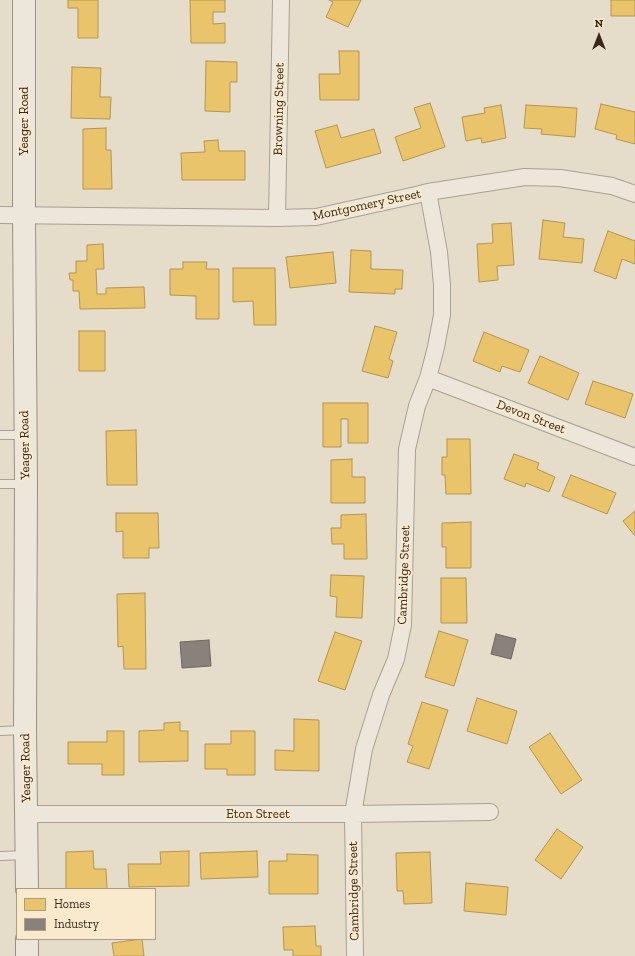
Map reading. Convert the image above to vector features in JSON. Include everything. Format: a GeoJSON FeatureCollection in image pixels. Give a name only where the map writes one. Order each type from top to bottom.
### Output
{"type":"FeatureCollection","features":[{"type":"Feature","properties":{"kind":"street","name":"Yeager Road"},"geometry":{"type":"LineString","coordinates":[[24,0],[26,484],[25,730],[27,888]]}},
{"type":"Feature","properties":{"kind":"street","name":"Browning Street"},"geometry":{"type":"LineString","coordinates":[[277,218],[281,0]]}},
{"type":"Feature","properties":{"kind":"street","name":"Montgomery Street"},"geometry":{"type":"LineString","coordinates":[[0,215],[277,218],[316,217],[428,192],[525,177],[560,178],[612,186],[635,194]]}},
{"type":"Feature","properties":{"kind":"street","name":"Cambridge Street"},"geometry":{"type":"LineString","coordinates":[[355,956],[353,814],[364,749],[381,695],[396,659],[403,625],[407,449],[417,406],[428,378],[442,315],[442,285],[439,252],[428,192]]}},
{"type":"Feature","properties":{"kind":"street","name":"Devon Street"},"geometry":{"type":"LineString","coordinates":[[428,378],[635,457]]}},
{"type":"Feature","properties":{"kind":"street","name":"Eton Street"},"geometry":{"type":"LineString","coordinates":[[26,814],[353,814],[490,812]]}},
{"type":"Feature","properties":{"kind":"street"},"geometry":{"type":"LineString","coordinates":[[27,940],[27,956]]}},
{"type":"Feature","properties":{"kind":"lane"},"geometry":{"type":"LineString","coordinates":[[0,436],[25,435]]}},
{"type":"Feature","properties":{"kind":"lane"},"geometry":{"type":"LineString","coordinates":[[0,484],[26,484]]}},
{"type":"Feature","properties":{"kind":"lane"},"geometry":{"type":"LineString","coordinates":[[0,731],[25,730]]}},
{"type":"Feature","properties":{"kind":"lane"},"geometry":{"type":"LineString","coordinates":[[0,856],[27,855]]}},
{"type":"Feature","properties":{"kind":"building: Homes"},"geometry":{"type":"Polygon","coordinates":[[[68,0],[98,0],[98,38],[78,38],[78,8],[68,8],[68,0]]]}},
{"type":"Feature","properties":{"kind":"building: Homes"},"geometry":{"type":"Polygon","coordinates":[[[190,0],[225,0],[225,12],[213,12],[213,24],[225,23],[225,43],[191,43],[190,0]]]}},
{"type":"Feature","properties":{"kind":"building: Homes"},"geometry":{"type":"Polygon","coordinates":[[[329,0],[361,0],[348,27],[326,17],[333,2],[329,0]]]}},
{"type":"Feature","properties":{"kind":"building: Homes"},"geometry":{"type":"Polygon","coordinates":[[[611,0],[635,0],[635,16],[611,16],[611,0]]]}},
{"type":"Feature","properties":{"kind":"building: Homes"},"geometry":{"type":"Polygon","coordinates":[[[339,51],[359,51],[359,100],[320,100],[319,74],[340,74],[339,51]]]}},
{"type":"Feature","properties":{"kind":"building: Homes"},"geometry":{"type":"Polygon","coordinates":[[[206,61],[237,62],[237,82],[230,82],[230,112],[205,111],[206,61]]]}},
{"type":"Feature","properties":{"kind":"building: Homes"},"geometry":{"type":"Polygon","coordinates":[[[72,67],[101,68],[100,97],[111,97],[110,119],[71,118],[72,67]]]}},
{"type":"Feature","properties":{"kind":"building: Homes"},"geometry":{"type":"Polygon","coordinates":[[[430,103],[445,147],[403,161],[395,137],[421,128],[414,108],[430,103]]]}},
{"type":"Feature","properties":{"kind":"building: Homes"},"geometry":{"type":"Polygon","coordinates":[[[601,104],[635,112],[635,144],[616,139],[617,135],[595,129],[601,104]]]}},
{"type":"Feature","properties":{"kind":"building: Homes"},"geometry":{"type":"Polygon","coordinates":[[[501,105],[506,138],[482,143],[481,138],[466,141],[462,117],[485,113],[484,108],[501,105]]]}},
{"type":"Feature","properties":{"kind":"building: Homes"},"geometry":{"type":"Polygon","coordinates":[[[526,105],[577,108],[575,137],[541,134],[542,129],[524,128],[526,105]]]}},
{"type":"Feature","properties":{"kind":"building: Homes"},"geometry":{"type":"Polygon","coordinates":[[[337,125],[341,138],[374,129],[381,153],[326,168],[315,131],[337,125]]]}},
{"type":"Feature","properties":{"kind":"building: Homes"},"geometry":{"type":"Polygon","coordinates":[[[106,128],[106,150],[111,150],[112,189],[83,189],[83,129],[106,128]]]}},
{"type":"Feature","properties":{"kind":"building: Homes"},"geometry":{"type":"Polygon","coordinates":[[[218,140],[219,151],[245,151],[245,180],[182,180],[181,153],[205,152],[204,141],[218,140]]]}},
{"type":"Feature","properties":{"kind":"building: Homes"},"geometry":{"type":"Polygon","coordinates":[[[543,220],[565,223],[563,237],[584,239],[582,263],[539,259],[543,220]]]}},
{"type":"Feature","properties":{"kind":"building: Homes"},"geometry":{"type":"Polygon","coordinates":[[[511,223],[514,265],[497,266],[498,280],[479,282],[477,244],[493,243],[492,224],[511,223]]]}},
{"type":"Feature","properties":{"kind":"building: Homes"},"geometry":{"type":"Polygon","coordinates":[[[608,231],[635,241],[635,264],[622,259],[616,279],[594,271],[608,231]]]}},
{"type":"Feature","properties":{"kind":"building: Homes"},"geometry":{"type":"Polygon","coordinates":[[[103,244],[104,269],[96,269],[97,294],[106,294],[106,288],[144,287],[145,308],[80,309],[79,291],[73,291],[73,280],[70,280],[69,273],[76,273],[76,261],[87,261],[87,245],[103,244]]]}},
{"type":"Feature","properties":{"kind":"building: Homes"},"geometry":{"type":"Polygon","coordinates":[[[351,250],[371,251],[371,269],[403,270],[402,289],[395,289],[395,294],[349,292],[351,250]]]}},
{"type":"Feature","properties":{"kind":"building: Homes"},"geometry":{"type":"Polygon","coordinates":[[[333,252],[336,283],[290,288],[286,257],[333,252]]]}},
{"type":"Feature","properties":{"kind":"building: Homes"},"geometry":{"type":"Polygon","coordinates":[[[183,262],[207,262],[206,269],[219,269],[219,319],[196,319],[196,296],[170,295],[170,269],[183,269],[183,262]]]}},
{"type":"Feature","properties":{"kind":"building: Homes"},"geometry":{"type":"Polygon","coordinates":[[[233,268],[275,268],[276,325],[254,325],[253,301],[233,302],[233,268]]]}},
{"type":"Feature","properties":{"kind":"building: Homes"},"geometry":{"type":"Polygon","coordinates":[[[375,326],[397,332],[389,359],[393,361],[388,378],[362,371],[375,326]]]}},
{"type":"Feature","properties":{"kind":"building: Homes"},"geometry":{"type":"Polygon","coordinates":[[[79,331],[105,331],[105,371],[79,371],[79,331]]]}},
{"type":"Feature","properties":{"kind":"building: Homes"},"geometry":{"type":"Polygon","coordinates":[[[484,332],[529,350],[520,372],[502,366],[500,372],[473,361],[484,332]]]}},
{"type":"Feature","properties":{"kind":"building: Homes"},"geometry":{"type":"Polygon","coordinates":[[[540,356],[579,373],[568,400],[528,383],[540,356]]]}},
{"type":"Feature","properties":{"kind":"building: Homes"},"geometry":{"type":"Polygon","coordinates":[[[593,381],[633,394],[625,418],[585,404],[593,381]]]}},
{"type":"Feature","properties":{"kind":"building: Homes"},"geometry":{"type":"Polygon","coordinates":[[[323,403],[368,403],[368,443],[348,443],[348,419],[341,419],[341,447],[323,447],[323,403]]]}},
{"type":"Feature","properties":{"kind":"building: Homes"},"geometry":{"type":"Polygon","coordinates":[[[136,430],[137,485],[107,485],[106,431],[136,430]]]}},
{"type":"Feature","properties":{"kind":"building: Homes"},"geometry":{"type":"Polygon","coordinates":[[[447,439],[470,439],[471,494],[446,494],[445,475],[442,475],[442,457],[447,457],[447,439]]]}},
{"type":"Feature","properties":{"kind":"building: Homes"},"geometry":{"type":"Polygon","coordinates":[[[514,454],[539,463],[537,469],[555,477],[549,492],[526,483],[525,487],[504,479],[514,454]]]}},
{"type":"Feature","properties":{"kind":"building: Homes"},"geometry":{"type":"Polygon","coordinates":[[[352,459],[352,477],[365,477],[365,503],[331,503],[331,460],[352,459]]]}},
{"type":"Feature","properties":{"kind":"building: Homes"},"geometry":{"type":"Polygon","coordinates":[[[571,475],[616,493],[607,514],[562,496],[571,475]]]}},
{"type":"Feature","properties":{"kind":"building: Homes"},"geometry":{"type":"Polygon","coordinates":[[[635,511],[635,536],[623,521],[635,511]]]}},
{"type":"Feature","properties":{"kind":"building: Homes"},"geometry":{"type":"Polygon","coordinates":[[[116,513],[158,513],[159,548],[149,548],[149,558],[123,558],[123,531],[116,532],[116,513]]]}},
{"type":"Feature","properties":{"kind":"building: Homes"},"geometry":{"type":"Polygon","coordinates":[[[366,514],[367,559],[344,559],[344,544],[332,544],[331,528],[341,528],[341,515],[366,514]]]}},
{"type":"Feature","properties":{"kind":"building: Homes"},"geometry":{"type":"Polygon","coordinates":[[[471,522],[471,568],[446,568],[446,547],[442,547],[442,523],[471,522]]]}},
{"type":"Feature","properties":{"kind":"building: Homes"},"geometry":{"type":"Polygon","coordinates":[[[331,575],[364,576],[362,618],[336,617],[337,597],[330,596],[331,575]]]}},
{"type":"Feature","properties":{"kind":"building: Homes"},"geometry":{"type":"Polygon","coordinates":[[[441,578],[466,578],[467,623],[441,623],[441,578]]]}},
{"type":"Feature","properties":{"kind":"building: Homes"},"geometry":{"type":"Polygon","coordinates":[[[145,593],[146,669],[124,669],[123,646],[118,647],[117,594],[145,593]]]}},
{"type":"Feature","properties":{"kind":"building: Homes"},"geometry":{"type":"Polygon","coordinates":[[[439,631],[468,640],[454,686],[425,677],[439,631]]]}},
{"type":"Feature","properties":{"kind":"building: Homes"},"geometry":{"type":"Polygon","coordinates":[[[335,632],[362,641],[345,690],[318,681],[335,632]]]}},
{"type":"Feature","properties":{"kind":"building: Homes"},"geometry":{"type":"Polygon","coordinates":[[[477,698],[517,711],[507,744],[467,731],[477,698]]]}},
{"type":"Feature","properties":{"kind":"building: Homes"},"geometry":{"type":"Polygon","coordinates":[[[422,702],[448,710],[429,769],[407,762],[413,746],[408,744],[422,702]]]}},
{"type":"Feature","properties":{"kind":"building: Homes"},"geometry":{"type":"Polygon","coordinates":[[[294,719],[319,720],[319,771],[275,770],[275,750],[294,751],[294,719]]]}},
{"type":"Feature","properties":{"kind":"building: Homes"},"geometry":{"type":"Polygon","coordinates":[[[180,722],[180,731],[188,731],[188,761],[139,762],[139,731],[164,730],[164,723],[180,722]]]}},
{"type":"Feature","properties":{"kind":"building: Homes"},"geometry":{"type":"Polygon","coordinates":[[[107,731],[124,731],[124,775],[102,775],[102,764],[68,764],[68,742],[107,742],[107,731]]]}},
{"type":"Feature","properties":{"kind":"building: Homes"},"geometry":{"type":"Polygon","coordinates":[[[231,731],[255,731],[255,775],[227,775],[227,769],[205,769],[205,744],[231,744],[231,731]]]}},
{"type":"Feature","properties":{"kind":"building: Homes"},"geometry":{"type":"Polygon","coordinates":[[[550,733],[582,780],[561,794],[529,747],[550,733]]]}},
{"type":"Feature","properties":{"kind":"building: Homes"},"geometry":{"type":"Polygon","coordinates":[[[557,829],[583,847],[561,879],[535,860],[557,829]]]}},
{"type":"Feature","properties":{"kind":"building: Homes"},"geometry":{"type":"Polygon","coordinates":[[[93,851],[94,869],[106,869],[107,888],[66,888],[66,852],[93,851]]]}},
{"type":"Feature","properties":{"kind":"building: Homes"},"geometry":{"type":"Polygon","coordinates":[[[189,851],[189,886],[129,887],[128,864],[161,864],[160,852],[189,851]]]}},
{"type":"Feature","properties":{"kind":"building: Homes"},"geometry":{"type":"Polygon","coordinates":[[[257,851],[258,877],[201,879],[200,853],[257,851]]]}},
{"type":"Feature","properties":{"kind":"building: Homes"},"geometry":{"type":"Polygon","coordinates":[[[430,852],[432,903],[404,904],[403,891],[397,891],[396,853],[430,852]]]}},
{"type":"Feature","properties":{"kind":"building: Homes"},"geometry":{"type":"Polygon","coordinates":[[[287,854],[318,855],[318,894],[269,894],[269,861],[287,861],[287,854]]]}},
{"type":"Feature","properties":{"kind":"building: Homes"},"geometry":{"type":"Polygon","coordinates":[[[466,883],[508,887],[506,915],[464,911],[466,883]]]}},
{"type":"Feature","properties":{"kind":"building: Homes"},"geometry":{"type":"Polygon","coordinates":[[[315,926],[316,946],[321,946],[321,956],[293,956],[293,950],[284,950],[283,927],[315,926]]]}},
{"type":"Feature","properties":{"kind":"building: Homes"},"geometry":{"type":"Polygon","coordinates":[[[142,940],[144,956],[114,956],[112,943],[142,940]]]}},
{"type":"Feature","properties":{"kind":"building: Industry"},"geometry":{"type":"Polygon","coordinates":[[[496,634],[516,639],[511,659],[491,654],[496,634]]]}},
{"type":"Feature","properties":{"kind":"building: Industry"},"geometry":{"type":"Polygon","coordinates":[[[209,640],[211,666],[182,668],[180,642],[209,640]]]}}]}
